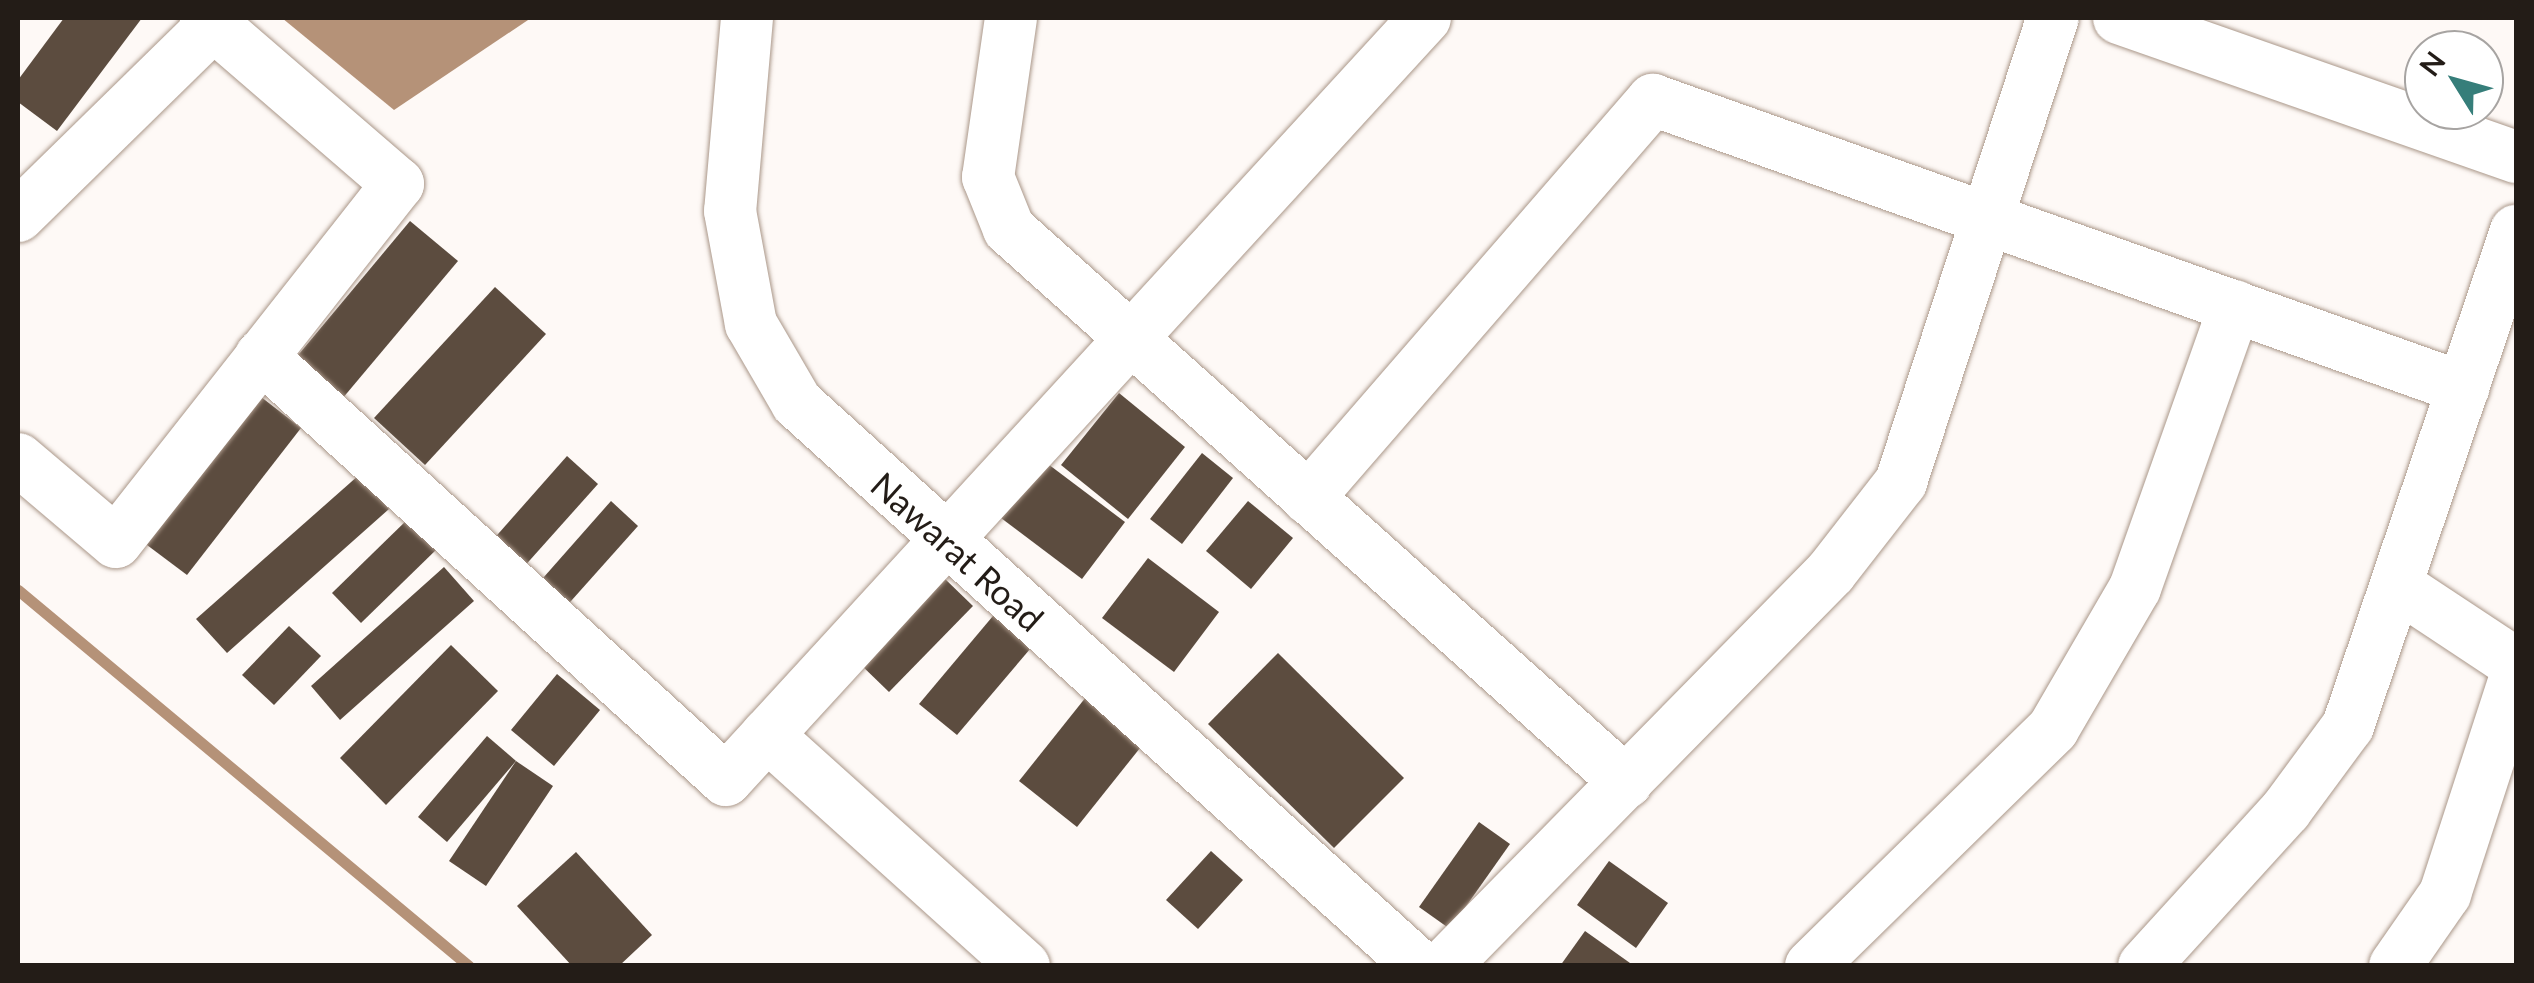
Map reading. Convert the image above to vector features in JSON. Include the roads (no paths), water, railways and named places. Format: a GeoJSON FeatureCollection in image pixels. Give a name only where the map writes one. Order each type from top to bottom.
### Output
{"type":"FeatureCollection","features":[{"type":"Feature","properties":{"kind":"street","name":"Nawarat Road"},"geometry":{"type":"LineString","coordinates":[[748,18],[730,211],[751,324],[797,403],[1418,966]]}},
{"type":"Feature","properties":{"kind":"street"},"geometry":{"type":"LineString","coordinates":[[1010,18],[988,177],[1009,229],[1626,782]]}},
{"type":"Feature","properties":{"kind":"street"},"geometry":{"type":"LineString","coordinates":[[261,356],[726,780],[1424,18]]}},
{"type":"Feature","properties":{"kind":"street"},"geometry":{"type":"LineString","coordinates":[[1444,966],[1831,572],[1901,482],[1994,220],[2053,18]]}},
{"type":"Feature","properties":{"kind":"street"},"geometry":{"type":"LineString","coordinates":[[2118,18],[2516,157]]}},
{"type":"Feature","properties":{"kind":"street"},"geometry":{"type":"LineString","coordinates":[[18,216],[210,21],[398,184],[116,542],[18,459]]}},
{"type":"Feature","properties":{"kind":"street"},"geometry":{"type":"LineString","coordinates":[[1308,498],[1653,100],[2463,388]]}},
{"type":"Feature","properties":{"kind":"street"},"geometry":{"type":"LineString","coordinates":[[2144,966],[2286,810],[2348,726],[2401,588],[2516,232]]}},
{"type":"Feature","properties":{"kind":"street"},"geometry":{"type":"LineString","coordinates":[[1811,966],[2053,729],[2135,588],[2235,306]]}},
{"type":"Feature","properties":{"kind":"street"},"geometry":{"type":"LineString","coordinates":[[2401,588],[2516,664]]}},
{"type":"Feature","properties":{"kind":"street"},"geometry":{"type":"LineString","coordinates":[[2395,966],[2445,894],[2516,675]]}},
{"type":"Feature","properties":{"kind":"street"},"geometry":{"type":"LineString","coordinates":[[767,734],[1024,966]]}},
{"type":"Feature","properties":{"kind":"waterway"},"geometry":{"type":"LineString","coordinates":[[18,590],[469,966]]}}]}
